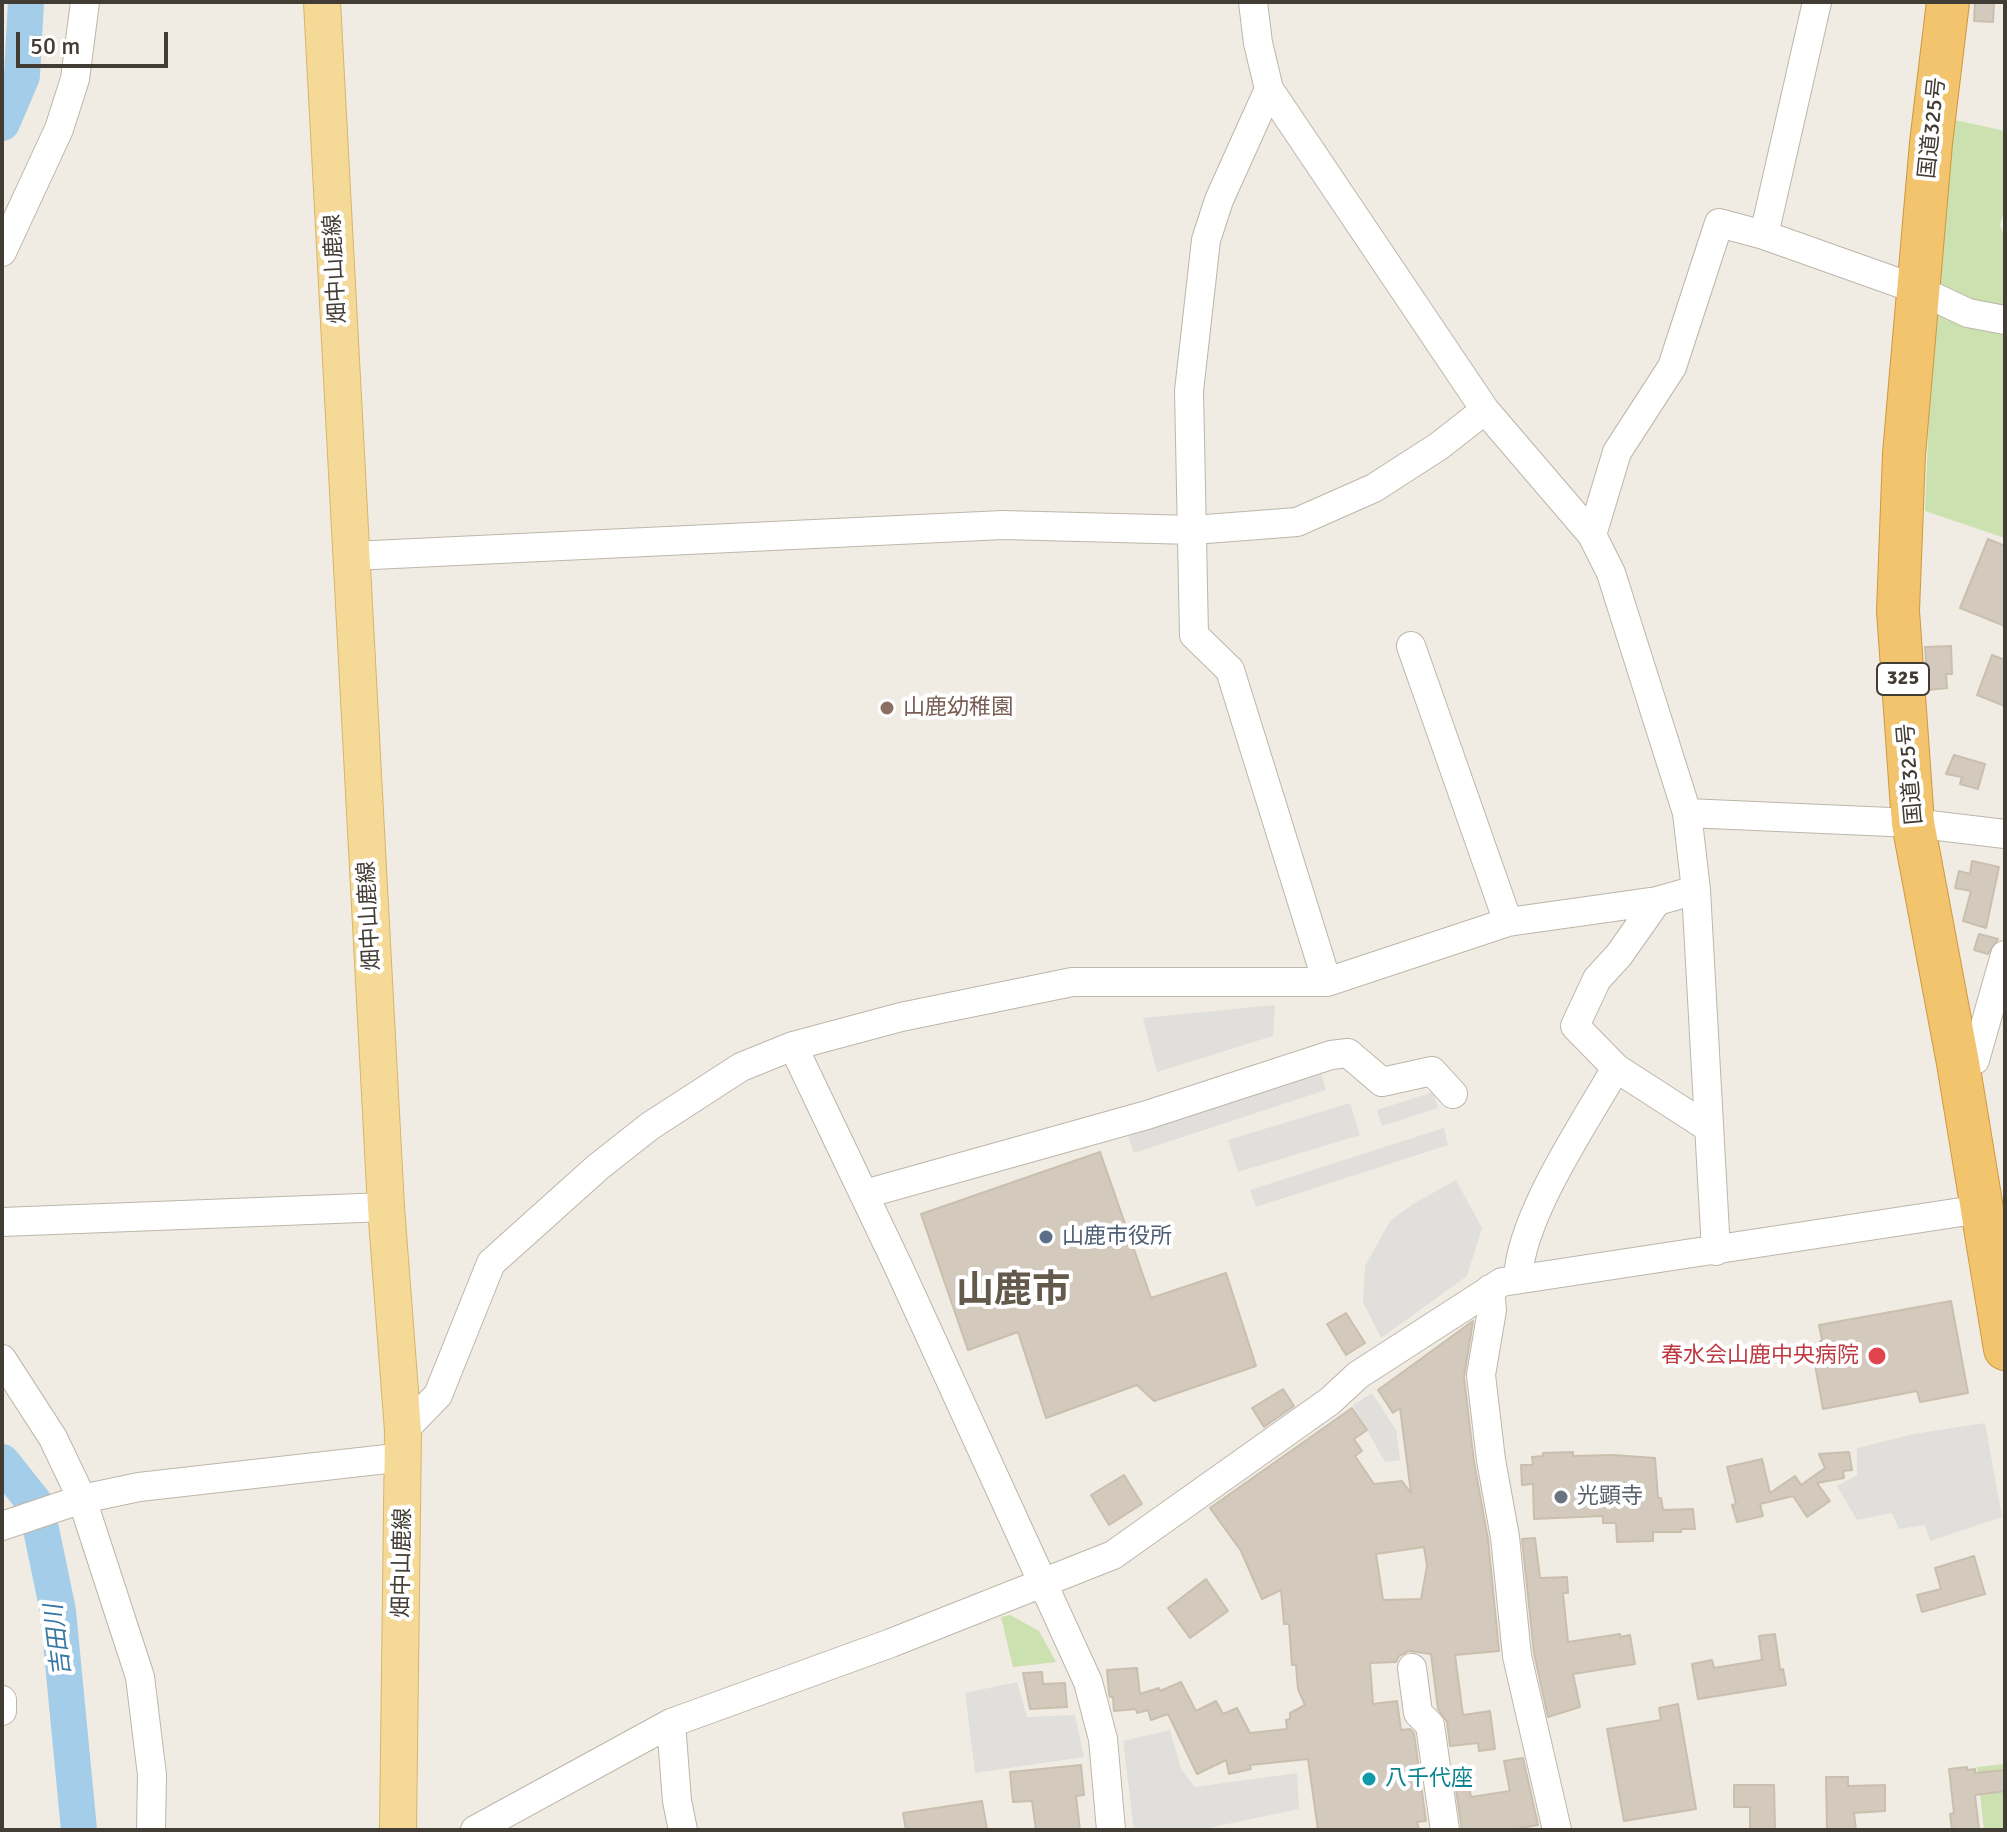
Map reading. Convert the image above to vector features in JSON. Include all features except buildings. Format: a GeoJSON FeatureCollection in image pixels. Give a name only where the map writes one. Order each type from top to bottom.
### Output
{"type":"FeatureCollection","features":[{"type":"Feature","properties":{"kind":"highway","name":"国道325号"},"geometry":{"type":"LineString","coordinates":[[1948,2],[1931,143],[1904,454],[1898,611],[1913,823],[1958,1063],[1993,1207],[2005,1349]]}},
{"type":"Feature","properties":{"kind":"main road","name":"畑中山鹿線"},"geometry":{"type":"LineString","coordinates":[[322,2],[386,1207],[403,1444],[398,1830]]}},
{"type":"Feature","properties":{"kind":"street"},"geometry":{"type":"LineString","coordinates":[[2,252],[59,129],[75,79],[85,2]]}},
{"type":"Feature","properties":{"kind":"street"},"geometry":{"type":"LineString","coordinates":[[1253,2],[1258,43],[1269,89],[1485,410],[1592,535],[1611,573],[1687,813],[1696,890],[1716,1251]]}},
{"type":"Feature","properties":{"kind":"street"},"geometry":{"type":"LineString","coordinates":[[1764,235],[1817,2]]}},
{"type":"Feature","properties":{"kind":"street"},"geometry":{"type":"LineString","coordinates":[[1269,89],[1219,200],[1206,240],[1189,391],[1194,635],[1230,670],[1327,982]]}},
{"type":"Feature","properties":{"kind":"street"},"geometry":{"type":"LineString","coordinates":[[1592,535],[1617,452],[1672,367],[1719,223],[1764,235],[1919,290],[1968,313],[2005,320]]}},
{"type":"Feature","properties":{"kind":"street"},"geometry":{"type":"LineString","coordinates":[[352,556],[1003,525],[1193,530],[1297,522],[1374,488],[1439,446],[1485,410]]}},
{"type":"Feature","properties":{"kind":"street"},"geometry":{"type":"LineString","coordinates":[[1411,646],[1508,922]]}},
{"type":"Feature","properties":{"kind":"street"},"geometry":{"type":"LineString","coordinates":[[1687,813],[1913,823],[2005,834]]}},
{"type":"Feature","properties":{"kind":"street"},"geometry":{"type":"LineString","coordinates":[[2,1526],[82,1499],[139,1487],[403,1444],[438,1395],[491,1263],[598,1167],[650,1126],[741,1067],[793,1046],[901,1017],[1072,982],[1327,982],[1508,922],[1657,901],[1696,890]]}},
{"type":"Feature","properties":{"kind":"street"},"geometry":{"type":"LineString","coordinates":[[1657,901],[1619,955],[1597,979],[1575,1026],[1616,1068],[1709,1128]]}},
{"type":"Feature","properties":{"kind":"street"},"geometry":{"type":"LineString","coordinates":[[1958,1063],[1975,1060],[2005,955]]}},
{"type":"Feature","properties":{"kind":"street"},"geometry":{"type":"LineString","coordinates":[[793,1046],[865,1194],[1088,1682],[1103,1739],[1111,1830]]}},
{"type":"Feature","properties":{"kind":"street"},"geometry":{"type":"LineString","coordinates":[[865,1194],[1147,1115],[1331,1055],[1348,1053],[1382,1082],[1432,1071],[1453,1094]]}},
{"type":"Feature","properties":{"kind":"street"},"geometry":{"type":"LineString","coordinates":[[1518,1278],[1518,1265],[1539,1203],[1616,1068]]}},
{"type":"Feature","properties":{"kind":"street"},"geometry":{"type":"LineString","coordinates":[[2,1222],[386,1207]]}},
{"type":"Feature","properties":{"kind":"street"},"geometry":{"type":"LineString","coordinates":[[475,1830],[671,1723],[891,1643],[1113,1555],[1330,1401],[1358,1375],[1502,1282],[1993,1207]]}},
{"type":"Feature","properties":{"kind":"street"},"geometry":{"type":"LineString","coordinates":[[1490,1289],[1492,1310],[1481,1375],[1491,1460],[1505,1537],[1517,1656],[1557,1830]]}},
{"type":"Feature","properties":{"kind":"street"},"geometry":{"type":"LineString","coordinates":[[2,1359],[53,1438],[82,1499],[140,1677],[152,1775],[151,1830]]}},
{"type":"Feature","properties":{"kind":"street"},"geometry":{"type":"LineString","coordinates":[[1412,1668],[1418,1713],[1430,1725],[1445,1830]]}},
{"type":"Feature","properties":{"kind":"street"},"geometry":{"type":"LineString","coordinates":[[2,1700],[2,1711]]}},
{"type":"Feature","properties":{"kind":"street"},"geometry":{"type":"LineString","coordinates":[[671,1723],[677,1801],[683,1830]]}},
{"type":"Feature","properties":{"kind":"green space"},"geometry":{"type":"Polygon","coordinates":[[[1955,120],[2005,131],[2005,209],[2000,225],[2005,238],[2005,308],[1973,303],[1933,283],[1955,120]]]}},
{"type":"Feature","properties":{"kind":"green space"},"geometry":{"type":"Polygon","coordinates":[[[1933,308],[2005,331],[2005,538],[1925,511],[1933,308]]]}},
{"type":"Feature","properties":{"kind":"green space"},"geometry":{"type":"Polygon","coordinates":[[[1010,1615],[1039,1631],[1056,1662],[1013,1667],[1001,1617],[1010,1615]]]}},
{"type":"Feature","properties":{"kind":"green space"},"geometry":{"type":"Polygon","coordinates":[[[2005,1764],[2005,1830],[1984,1830],[1977,1767],[2005,1764]]]}},
{"type":"Feature","properties":{"kind":"shaded area"},"geometry":{"type":"Polygon","coordinates":[[[1275,1005],[1273,1036],[1157,1072],[1143,1018],[1275,1005]]]}},
{"type":"Feature","properties":{"kind":"shaded area"},"geometry":{"type":"Polygon","coordinates":[[[1321,1074],[1326,1090],[1134,1153],[1128,1136],[1321,1074]]]}},
{"type":"Feature","properties":{"kind":"shaded area"},"geometry":{"type":"Polygon","coordinates":[[[1433,1092],[1438,1108],[1382,1126],[1377,1110],[1433,1092]]]}},
{"type":"Feature","properties":{"kind":"shaded area"},"geometry":{"type":"Polygon","coordinates":[[[1350,1103],[1360,1135],[1238,1172],[1228,1140],[1350,1103]]]}},
{"type":"Feature","properties":{"kind":"shaded area"},"geometry":{"type":"Polygon","coordinates":[[[1444,1128],[1448,1145],[1256,1207],[1250,1190],[1444,1128]]]}},
{"type":"Feature","properties":{"kind":"shaded area"},"geometry":{"type":"Polygon","coordinates":[[[1456,1180],[1482,1228],[1467,1276],[1381,1338],[1363,1302],[1365,1266],[1390,1221],[1456,1180]]]}},
{"type":"Feature","properties":{"kind":"shaded area"},"geometry":{"type":"Polygon","coordinates":[[[1372,1393],[1396,1430],[1400,1460],[1385,1462],[1353,1405],[1372,1393]]]}},
{"type":"Feature","properties":{"kind":"shaded area"},"geometry":{"type":"Polygon","coordinates":[[[1985,1423],[2002,1517],[1930,1541],[1925,1525],[1899,1529],[1892,1513],[1857,1520],[1837,1486],[1857,1475],[1857,1448],[1913,1434],[1985,1423]]]}},
{"type":"Feature","properties":{"kind":"shaded area"},"geometry":{"type":"Polygon","coordinates":[[[1017,1682],[1027,1717],[1075,1715],[1084,1757],[975,1773],[965,1693],[1017,1682]]]}},
{"type":"Feature","properties":{"kind":"shaded area"},"geometry":{"type":"Polygon","coordinates":[[[1170,1730],[1181,1769],[1195,1787],[1297,1773],[1299,1809],[1199,1830],[1134,1830],[1123,1741],[1170,1730]]]}},
{"type":"Feature","properties":{"kind":"waterway","name":"吉田川"},"geometry":{"type":"LineString","coordinates":[[2,123],[22,76],[26,2]]}},
{"type":"Feature","properties":{"kind":"waterway","name":"吉田川"},"geometry":{"type":"LineString","coordinates":[[2,1462],[36,1505],[58,1611],[79,1830]]}},
{"type":"Feature","properties":{"kind":"place","name":"山鹿幼稚園"},"geometry":{"type":"Point","coordinates":[887,708]}},
{"type":"Feature","properties":{"kind":"place","name":"山鹿市役所"},"geometry":{"type":"Point","coordinates":[1046,1237]}},
{"type":"Feature","properties":{"kind":"place","name":"春水会山鹿中央病院"},"geometry":{"type":"Point","coordinates":[1877,1356]}},
{"type":"Feature","properties":{"kind":"place","name":"光顕寺"},"geometry":{"type":"Point","coordinates":[1561,1497]}},
{"type":"Feature","properties":{"kind":"place","name":"八千代座"},"geometry":{"type":"Point","coordinates":[1369,1779]}},
{"type":"Feature","properties":{"kind":"district","name":"山鹿市"},"geometry":{"type":"Point","coordinates":[1013,1292]}}]}
